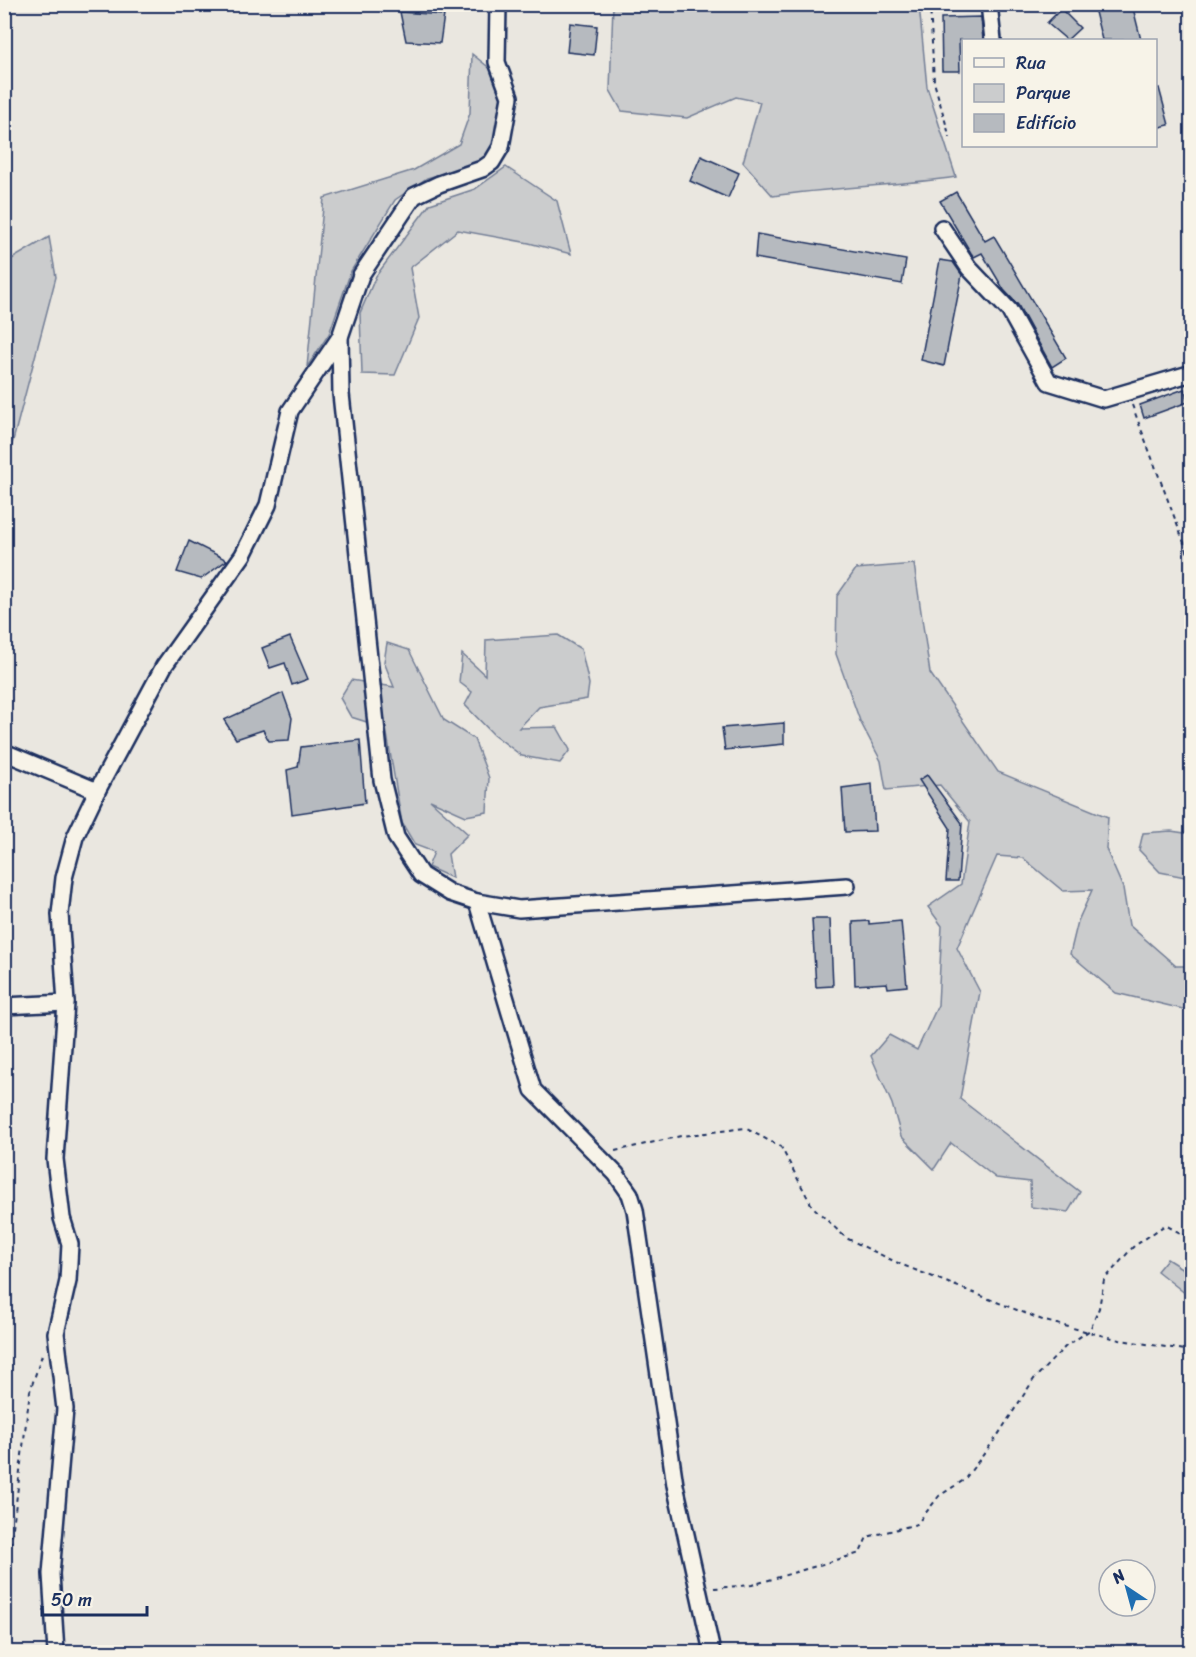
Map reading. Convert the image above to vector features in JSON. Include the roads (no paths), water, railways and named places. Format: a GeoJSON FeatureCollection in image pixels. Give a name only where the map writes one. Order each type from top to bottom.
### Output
{"type":"FeatureCollection","features":[{"type":"Feature","properties":{"kind":"street"},"geometry":{"type":"LineString","coordinates":[[56,1653],[51,1574],[65,1409],[56,1333],[68,1281],[70,1244],[62,1218],[55,1159],[66,1003],[60,914],[64,878],[75,837],[164,666],[243,555],[267,505],[290,411],[340,337],[361,275],[410,201],[428,188],[482,169],[492,162],[501,147],[510,97],[497,62],[498,4]]}},
{"type":"Feature","properties":{"kind":"street"},"geometry":{"type":"LineString","coordinates":[[989,4],[993,39]]}},
{"type":"Feature","properties":{"kind":"street"},"geometry":{"type":"LineString","coordinates":[[942,228],[969,268],[1009,310],[1049,382],[1104,399],[1128,394],[1191,373]]}},
{"type":"Feature","properties":{"kind":"street"},"geometry":{"type":"LineString","coordinates":[[340,337],[341,394],[382,780],[396,837],[421,875],[450,893],[477,902],[519,909],[847,886]]}},
{"type":"Feature","properties":{"kind":"street"},"geometry":{"type":"LineString","coordinates":[[4,752],[97,791]]}},
{"type":"Feature","properties":{"kind":"street"},"geometry":{"type":"LineString","coordinates":[[477,902],[533,1090],[597,1155],[630,1194],[635,1210],[675,1485],[712,1653]]}},
{"type":"Feature","properties":{"kind":"street"},"geometry":{"type":"LineString","coordinates":[[4,1006],[66,1003]]}}]}
